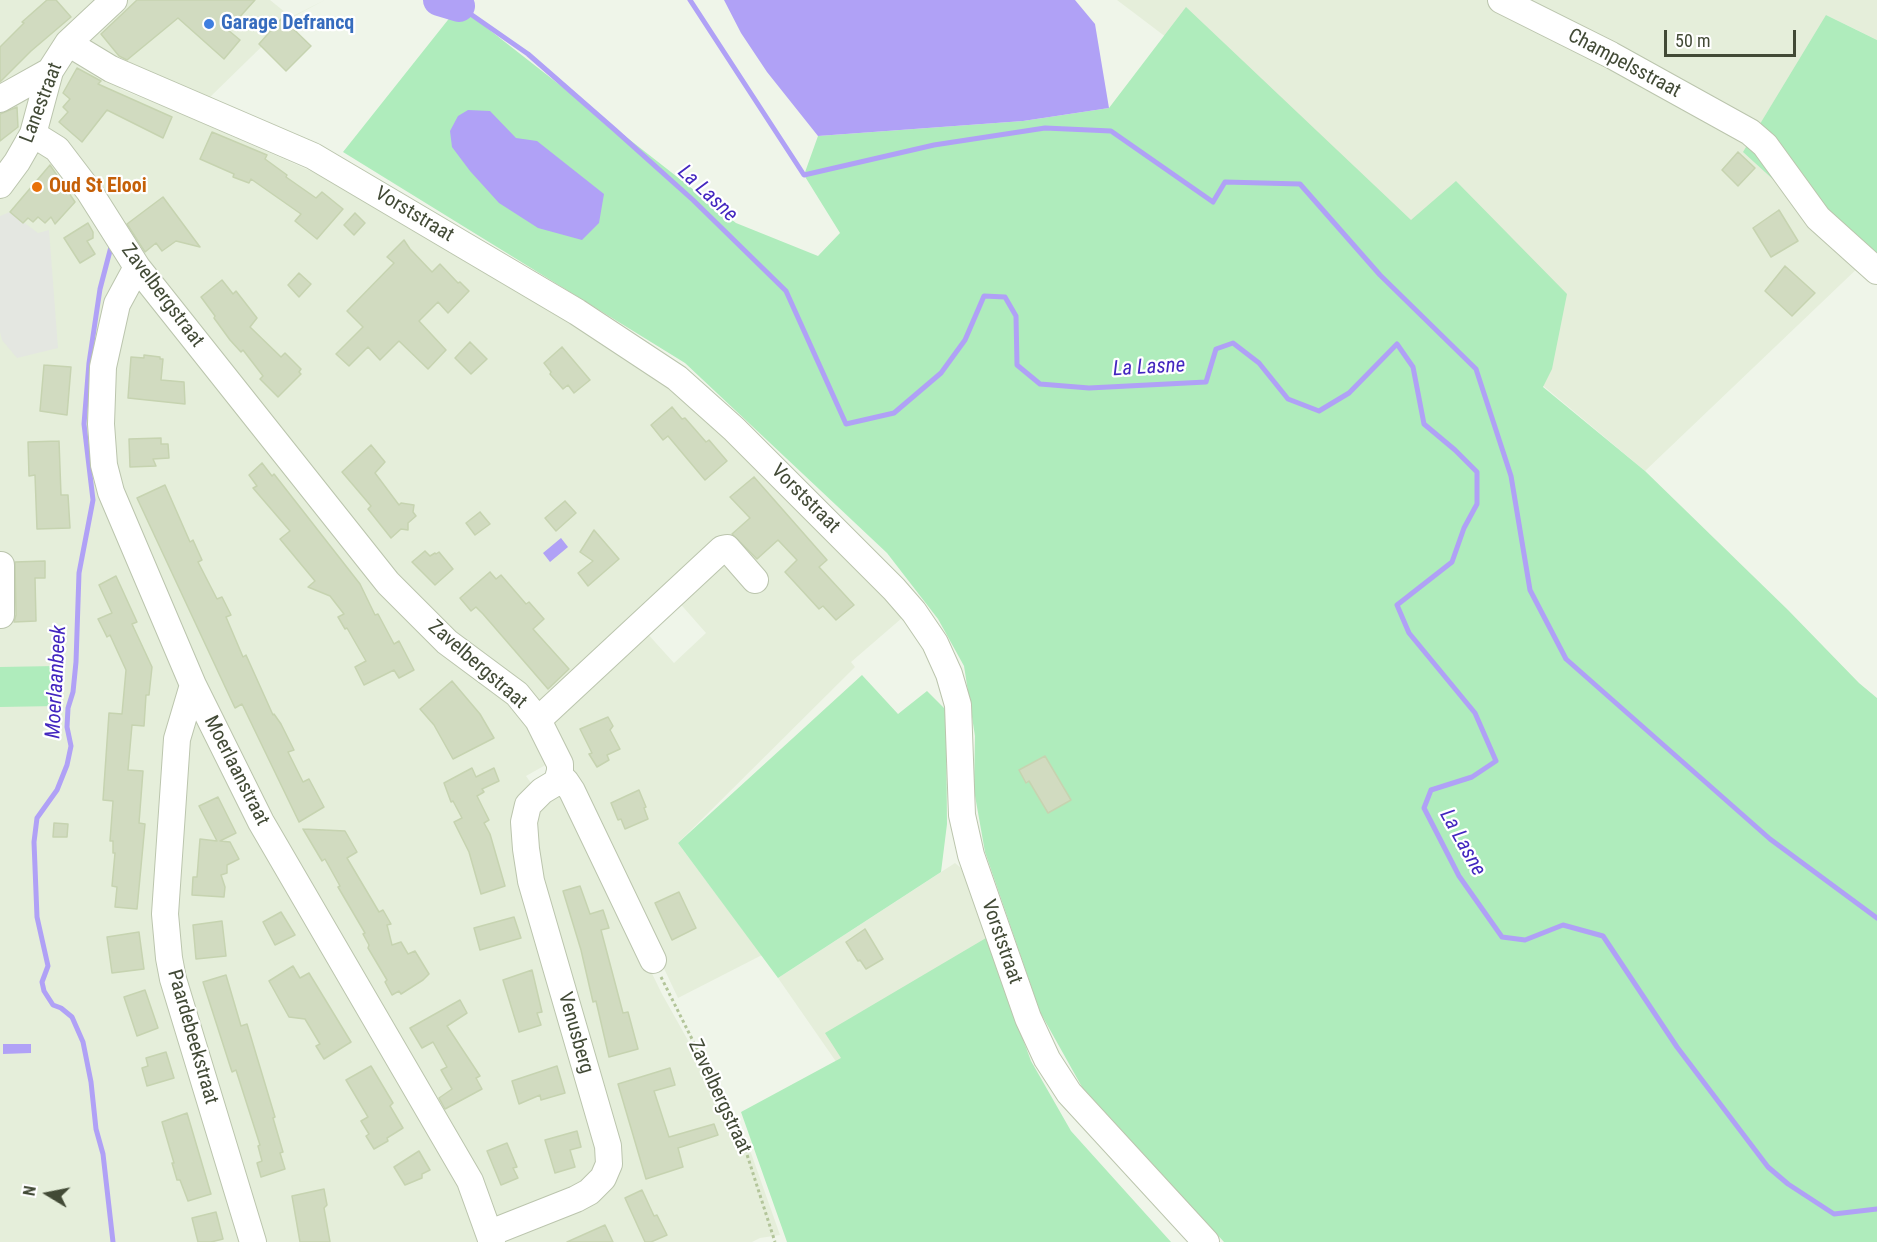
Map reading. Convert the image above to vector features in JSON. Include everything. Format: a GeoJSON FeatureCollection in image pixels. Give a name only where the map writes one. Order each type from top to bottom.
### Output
{"type":"FeatureCollection","features":[{"type":"Feature","properties":{"kind":"street","name":"Lanestraat"},"geometry":{"type":"LineString","coordinates":[[0,185],[33,134],[50,71],[69,43],[114,0]]}},
{"type":"Feature","properties":{"kind":"street","name":"Champelsstraat"},"geometry":{"type":"LineString","coordinates":[[1501,0],[1611,54],[1746,130],[1765,146],[1818,218],[1877,271]]}},
{"type":"Feature","properties":{"kind":"street","name":"Vorststraat"},"geometry":{"type":"LineString","coordinates":[[69,43],[111,69],[313,156],[577,312],[677,378],[734,429],[894,589],[914,612],[935,643],[949,674],[958,705],[962,815],[971,855],[1028,1018],[1047,1059],[1069,1093],[1206,1242]]}},
{"type":"Feature","properties":{"kind":"street"},"geometry":{"type":"LineString","coordinates":[[0,99],[50,71]]}},
{"type":"Feature","properties":{"kind":"street","name":"Zavelbergstraat"},"geometry":{"type":"LineString","coordinates":[[33,134],[57,149],[89,191],[137,267],[388,583],[447,642],[517,694],[538,720],[560,764],[559,776],[572,792],[653,960]]}},
{"type":"Feature","properties":{"kind":"street","name":"Moerlaanstraat"},"geometry":{"type":"LineString","coordinates":[[137,267],[117,304],[103,367],[101,424],[104,465],[111,492],[193,685],[261,822],[470,1181],[491,1238]]}},
{"type":"Feature","properties":{"kind":"street"},"geometry":{"type":"LineString","coordinates":[[538,720],[722,549],[727,548],[755,580]]}},
{"type":"Feature","properties":{"kind":"street"},"geometry":{"type":"LineString","coordinates":[[0,565],[1,601]]}},
{"type":"Feature","properties":{"kind":"street","name":"Paardebeekstraat"},"geometry":{"type":"LineString","coordinates":[[193,685],[177,739],[165,914],[169,958],[173,979],[253,1242]]}},
{"type":"Feature","properties":{"kind":"street","name":"Venusberg"},"geometry":{"type":"LineString","coordinates":[[491,1238],[589,1192],[603,1178],[609,1164],[608,1146],[531,881],[526,849],[524,822],[528,805],[542,791],[556,782],[559,776]]}},
{"type":"Feature","properties":{"kind":"path","name":"Zavelbergstraat"},"geometry":{"type":"LineString","coordinates":[[653,960],[742,1140],[775,1242]]}},
{"type":"Feature","properties":{"kind":"shaded area"},"geometry":{"type":"Polygon","coordinates":[[[0,0],[270,0],[291,17],[325,0],[291,18],[207,100],[134,66],[120,89],[313,172],[551,302],[672,384],[880,590],[902,618],[851,662],[855,667],[678,843],[762,955],[678,998],[584,800],[551,720],[646,632],[674,663],[706,633],[669,591],[536,727],[549,763],[526,776],[550,798],[561,795],[567,800],[662,994],[751,1153],[780,1235],[760,1238],[752,1242],[0,1242],[0,0]]]}},
{"type":"Feature","properties":{"kind":"shaded area"},"geometry":{"type":"Polygon","coordinates":[[[724,0],[1075,0],[1095,24],[1109,108],[1023,121],[818,136],[767,72],[741,33],[724,0]]]}},
{"type":"Feature","properties":{"kind":"shaded area"},"geometry":{"type":"Polygon","coordinates":[[[1117,0],[1877,0],[1877,40],[1826,15],[1863,263],[1645,471],[1522,368],[1413,224],[1117,0]]]}},
{"type":"Feature","properties":{"kind":"shaded area"},"geometry":{"type":"Polygon","coordinates":[[[468,110],[490,111],[516,138],[537,141],[604,194],[599,223],[582,240],[538,228],[499,203],[452,147],[450,131],[458,116],[468,110]]]}},
{"type":"Feature","properties":{"kind":"shaded area"},"geometry":{"type":"Polygon","coordinates":[[[10,212],[38,233],[49,230],[58,348],[17,358],[2,340],[0,332],[0,216],[10,212]]]}},
{"type":"Feature","properties":{"kind":"shaded area"},"geometry":{"type":"Polygon","coordinates":[[[561,538],[568,547],[550,562],[543,553],[561,538]]]}},
{"type":"Feature","properties":{"kind":"shaded area"},"geometry":{"type":"Polygon","coordinates":[[[955,863],[961,868],[998,967],[837,1063],[778,978],[955,863]]]}},
{"type":"Feature","properties":{"kind":"shaded area"},"geometry":{"type":"Polygon","coordinates":[[[3,1044],[31,1044],[31,1053],[3,1054],[3,1044]]]}},
{"type":"Feature","properties":{"kind":"green space"},"geometry":{"type":"Polygon","coordinates":[[[459,6],[736,223],[818,256],[840,233],[804,175],[818,136],[1023,121],[1109,108],[1186,7],[1411,220],[1456,181],[1567,294],[1552,369],[1543,387],[1645,471],[1788,610],[1859,683],[1877,698],[1877,1242],[1224,1242],[1082,1087],[1040,1012],[985,852],[974,790],[975,736],[964,666],[938,619],[887,553],[685,363],[343,152],[459,6]]]}},
{"type":"Feature","properties":{"kind":"green space"},"geometry":{"type":"Polygon","coordinates":[[[1826,15],[1877,40],[1877,274],[1743,152],[1826,15]]]}},
{"type":"Feature","properties":{"kind":"green space"},"geometry":{"type":"Polygon","coordinates":[[[56,666],[57,706],[0,707],[0,667],[56,666]]]}},
{"type":"Feature","properties":{"kind":"green space"},"geometry":{"type":"Polygon","coordinates":[[[862,675],[898,714],[927,691],[946,710],[947,824],[941,872],[778,978],[678,843],[862,675]]]}},
{"type":"Feature","properties":{"kind":"green space"},"geometry":{"type":"Polygon","coordinates":[[[986,938],[1031,1061],[1071,1131],[1171,1242],[787,1242],[741,1112],[841,1058],[825,1033],[986,938]]]}},
{"type":"Feature","properties":{"kind":"building"},"geometry":{"type":"Polygon","coordinates":[[[47,0],[56,0],[71,17],[31,51],[0,82],[0,47],[24,23],[22,22],[47,0]]]}},
{"type":"Feature","properties":{"kind":"building"},"geometry":{"type":"Polygon","coordinates":[[[137,0],[255,0],[228,30],[240,40],[224,59],[178,18],[127,60],[119,56],[101,34],[137,0]]]}},
{"type":"Feature","properties":{"kind":"building"},"geometry":{"type":"Polygon","coordinates":[[[282,18],[311,46],[286,71],[259,44],[282,18]]]}},
{"type":"Feature","properties":{"kind":"building"},"geometry":{"type":"Polygon","coordinates":[[[77,68],[101,81],[98,84],[172,117],[163,138],[107,110],[82,142],[59,122],[68,112],[63,107],[70,99],[63,93],[77,68]]]}},
{"type":"Feature","properties":{"kind":"building"},"geometry":{"type":"Polygon","coordinates":[[[17,107],[18,127],[0,141],[0,114],[17,107]]]}},
{"type":"Feature","properties":{"kind":"building"},"geometry":{"type":"Polygon","coordinates":[[[212,132],[267,155],[265,159],[287,175],[286,177],[316,198],[322,192],[343,209],[317,239],[295,221],[301,214],[251,179],[249,183],[233,177],[234,174],[200,159],[212,132]]]}},
{"type":"Feature","properties":{"kind":"building"},"geometry":{"type":"Polygon","coordinates":[[[1738,152],[1755,168],[1738,186],[1722,170],[1738,152]]]}},
{"type":"Feature","properties":{"kind":"building"},"geometry":{"type":"Polygon","coordinates":[[[50,165],[75,202],[55,224],[51,217],[45,223],[38,217],[33,222],[28,218],[23,223],[10,212],[50,165]]]}},
{"type":"Feature","properties":{"kind":"building"},"geometry":{"type":"Polygon","coordinates":[[[163,197],[200,247],[176,241],[162,251],[156,243],[145,252],[127,224],[163,197]]]}},
{"type":"Feature","properties":{"kind":"building"},"geometry":{"type":"Polygon","coordinates":[[[1779,210],[1798,241],[1771,257],[1753,228],[1779,210]]]}},
{"type":"Feature","properties":{"kind":"building"},"geometry":{"type":"Polygon","coordinates":[[[355,213],[365,223],[354,235],[344,225],[355,213]]]}},
{"type":"Feature","properties":{"kind":"building"},"geometry":{"type":"Polygon","coordinates":[[[88,223],[93,232],[93,238],[87,241],[95,254],[80,263],[64,238],[88,223]]]}},
{"type":"Feature","properties":{"kind":"building"},"geometry":{"type":"Polygon","coordinates":[[[404,240],[432,272],[440,264],[469,291],[448,313],[438,302],[419,321],[446,350],[428,369],[399,341],[380,360],[368,347],[349,366],[336,354],[363,327],[347,311],[394,263],[387,257],[404,240]]]}},
{"type":"Feature","properties":{"kind":"building"},"geometry":{"type":"Polygon","coordinates":[[[1785,266],[1815,293],[1792,316],[1765,291],[1785,266]]]}},
{"type":"Feature","properties":{"kind":"building"},"geometry":{"type":"Polygon","coordinates":[[[299,273],[311,284],[299,297],[288,285],[299,273]]]}},
{"type":"Feature","properties":{"kind":"building"},"geometry":{"type":"Polygon","coordinates":[[[222,280],[233,294],[236,291],[257,318],[250,327],[281,357],[285,353],[301,369],[299,372],[301,374],[278,397],[260,379],[263,376],[243,350],[241,352],[230,340],[201,297],[222,280]]]}},
{"type":"Feature","properties":{"kind":"building"},"geometry":{"type":"Polygon","coordinates":[[[470,342],[487,359],[471,374],[455,358],[470,342]]]}},
{"type":"Feature","properties":{"kind":"building"},"geometry":{"type":"Polygon","coordinates":[[[562,347],[590,380],[574,393],[568,385],[563,389],[544,363],[562,347]]]}},
{"type":"Feature","properties":{"kind":"building"},"geometry":{"type":"Polygon","coordinates":[[[144,355],[163,359],[161,380],[184,382],[185,404],[128,398],[131,357],[144,358],[144,355]]]}},
{"type":"Feature","properties":{"kind":"building"},"geometry":{"type":"Polygon","coordinates":[[[44,365],[71,367],[67,415],[40,411],[44,365]]]}},
{"type":"Feature","properties":{"kind":"building"},"geometry":{"type":"Polygon","coordinates":[[[672,407],[706,442],[709,440],[727,461],[705,480],[668,436],[663,440],[651,425],[672,407]]]}},
{"type":"Feature","properties":{"kind":"building"},"geometry":{"type":"Polygon","coordinates":[[[161,438],[161,444],[168,444],[169,458],[153,459],[156,466],[130,467],[129,439],[161,438]]]}},
{"type":"Feature","properties":{"kind":"building"},"geometry":{"type":"Polygon","coordinates":[[[59,441],[61,495],[68,495],[70,528],[37,529],[35,475],[29,476],[28,442],[59,441]]]}},
{"type":"Feature","properties":{"kind":"building"},"geometry":{"type":"Polygon","coordinates":[[[371,445],[385,462],[375,473],[399,505],[401,503],[414,505],[413,512],[416,516],[408,523],[408,530],[401,529],[391,538],[368,509],[371,506],[342,472],[371,445]]]}},
{"type":"Feature","properties":{"kind":"building"},"geometry":{"type":"Polygon","coordinates":[[[262,463],[272,476],[274,474],[360,584],[375,615],[378,614],[394,644],[399,641],[414,670],[399,678],[394,670],[364,685],[355,667],[366,661],[338,617],[344,614],[330,596],[308,587],[315,581],[280,539],[290,531],[253,488],[257,486],[249,475],[262,463]]]}},
{"type":"Feature","properties":{"kind":"building"},"geometry":{"type":"Polygon","coordinates":[[[754,477],[827,560],[819,567],[854,605],[836,620],[823,606],[819,609],[785,572],[797,560],[778,540],[757,559],[732,534],[750,518],[730,497],[754,477]]]}},
{"type":"Feature","properties":{"kind":"building"},"geometry":{"type":"Polygon","coordinates":[[[165,485],[190,542],[193,540],[202,560],[198,562],[217,599],[222,597],[231,615],[226,617],[243,657],[246,655],[273,715],[281,724],[294,750],[288,752],[303,782],[309,779],[324,807],[299,822],[242,704],[235,708],[137,498],[165,485]]]}},
{"type":"Feature","properties":{"kind":"building"},"geometry":{"type":"Polygon","coordinates":[[[565,501],[576,513],[556,531],[545,518],[565,501]]]}},
{"type":"Feature","properties":{"kind":"building"},"geometry":{"type":"Polygon","coordinates":[[[480,512],[490,524],[475,535],[466,523],[480,512]]]}},
{"type":"Feature","properties":{"kind":"building"},"geometry":{"type":"Polygon","coordinates":[[[594,530],[619,559],[588,586],[578,573],[593,561],[580,552],[594,530]]]}},
{"type":"Feature","properties":{"kind":"building"},"geometry":{"type":"Polygon","coordinates":[[[425,551],[430,556],[439,552],[453,569],[435,585],[412,562],[425,551]]]}},
{"type":"Feature","properties":{"kind":"building"},"geometry":{"type":"Polygon","coordinates":[[[45,561],[45,578],[35,578],[36,621],[14,622],[16,615],[15,562],[45,561]]]}},
{"type":"Feature","properties":{"kind":"building"},"geometry":{"type":"Polygon","coordinates":[[[490,572],[496,579],[501,575],[526,604],[529,602],[544,619],[533,629],[569,669],[548,689],[483,614],[476,607],[471,611],[460,598],[490,572]]]}},
{"type":"Feature","properties":{"kind":"building"},"geometry":{"type":"Polygon","coordinates":[[[116,576],[137,622],[132,624],[152,667],[149,695],[146,695],[144,726],[132,725],[128,770],[143,771],[139,823],[145,824],[137,909],[115,907],[117,887],[112,886],[115,853],[113,853],[113,841],[110,841],[113,801],[103,800],[109,713],[122,714],[126,670],[110,635],[107,637],[98,619],[112,613],[99,585],[116,576]]]}},
{"type":"Feature","properties":{"kind":"building"},"geometry":{"type":"Polygon","coordinates":[[[452,681],[480,714],[494,738],[453,759],[434,725],[420,709],[452,681]]]}},
{"type":"Feature","properties":{"kind":"building"},"geometry":{"type":"Polygon","coordinates":[[[608,717],[613,726],[610,730],[620,749],[607,755],[609,760],[597,767],[589,754],[592,753],[580,729],[608,717]]]}},
{"type":"Feature","properties":{"kind":"building"},"geometry":{"type":"Polygon","coordinates":[[[1045,756],[1071,800],[1048,813],[1029,781],[1026,783],[1019,770],[1045,756]]]}},
{"type":"Feature","properties":{"kind":"building"},"geometry":{"type":"Polygon","coordinates":[[[472,768],[476,777],[494,768],[499,781],[482,789],[484,792],[477,796],[489,820],[484,823],[490,834],[505,886],[481,894],[469,852],[454,822],[462,818],[453,801],[451,802],[444,783],[472,768]]]}},
{"type":"Feature","properties":{"kind":"building"},"geometry":{"type":"Polygon","coordinates":[[[639,790],[648,819],[625,829],[621,819],[618,820],[611,803],[639,790]]]}},
{"type":"Feature","properties":{"kind":"building"},"geometry":{"type":"Polygon","coordinates":[[[218,797],[236,833],[220,841],[230,842],[239,859],[227,865],[227,873],[221,875],[225,887],[224,897],[192,895],[193,877],[197,877],[200,839],[217,841],[199,806],[218,797]]]}},
{"type":"Feature","properties":{"kind":"building"},"geometry":{"type":"Polygon","coordinates":[[[54,823],[68,824],[67,837],[53,837],[54,823]]]}},
{"type":"Feature","properties":{"kind":"building"},"geometry":{"type":"Polygon","coordinates":[[[303,829],[345,831],[357,852],[347,858],[379,912],[383,910],[391,924],[387,925],[392,945],[401,942],[408,954],[415,951],[429,974],[423,980],[401,994],[399,991],[392,995],[385,982],[387,980],[368,948],[369,945],[363,934],[365,933],[338,887],[340,886],[325,859],[322,861],[303,829]]]}},
{"type":"Feature","properties":{"kind":"building"},"geometry":{"type":"Polygon","coordinates":[[[580,886],[590,914],[603,910],[609,928],[601,930],[623,1013],[628,1012],[638,1049],[609,1057],[596,1001],[593,1002],[581,950],[563,891],[580,886]]]}},
{"type":"Feature","properties":{"kind":"building"},"geometry":{"type":"Polygon","coordinates":[[[679,892],[696,928],[672,940],[655,903],[679,892]]]}},
{"type":"Feature","properties":{"kind":"building"},"geometry":{"type":"Polygon","coordinates":[[[281,912],[295,935],[275,945],[263,922],[281,912]]]}},
{"type":"Feature","properties":{"kind":"building"},"geometry":{"type":"Polygon","coordinates":[[[514,917],[521,938],[480,950],[474,928],[514,917]]]}},
{"type":"Feature","properties":{"kind":"building"},"geometry":{"type":"Polygon","coordinates":[[[222,921],[226,956],[196,959],[193,925],[222,921]]]}},
{"type":"Feature","properties":{"kind":"building"},"geometry":{"type":"Polygon","coordinates":[[[865,929],[883,959],[866,969],[846,942],[865,929]]]}},
{"type":"Feature","properties":{"kind":"building"},"geometry":{"type":"Polygon","coordinates":[[[139,932],[144,969],[112,973],[107,937],[139,932]]]}},
{"type":"Feature","properties":{"kind":"building"},"geometry":{"type":"Polygon","coordinates":[[[293,966],[300,978],[309,973],[351,1042],[324,1059],[316,1046],[320,1044],[305,1019],[289,1017],[269,981],[293,966]]]}},
{"type":"Feature","properties":{"kind":"building"},"geometry":{"type":"Polygon","coordinates":[[[532,970],[542,1012],[537,1013],[541,1025],[519,1032],[503,980],[532,970]]]}},
{"type":"Feature","properties":{"kind":"building"},"geometry":{"type":"Polygon","coordinates":[[[226,975],[241,1026],[247,1024],[283,1152],[280,1153],[285,1169],[261,1177],[257,1163],[262,1161],[258,1146],[260,1145],[236,1070],[232,1072],[203,982],[226,975]]]}},
{"type":"Feature","properties":{"kind":"building"},"geometry":{"type":"Polygon","coordinates":[[[145,990],[158,1028],[137,1036],[124,997],[145,990]]]}},
{"type":"Feature","properties":{"kind":"building"},"geometry":{"type":"Polygon","coordinates":[[[460,1000],[467,1013],[447,1026],[480,1076],[476,1078],[482,1089],[445,1109],[439,1098],[452,1089],[441,1070],[447,1067],[433,1042],[422,1048],[410,1028],[460,1000]]]}},
{"type":"Feature","properties":{"kind":"building"},"geometry":{"type":"Polygon","coordinates":[[[166,1052],[174,1078],[147,1086],[142,1068],[148,1066],[146,1058],[166,1052]]]}},
{"type":"Feature","properties":{"kind":"building"},"geometry":{"type":"Polygon","coordinates":[[[371,1066],[393,1103],[390,1106],[403,1128],[374,1149],[361,1121],[368,1117],[346,1080],[371,1066]]]}},
{"type":"Feature","properties":{"kind":"building"},"geometry":{"type":"Polygon","coordinates":[[[557,1066],[565,1093],[541,1100],[540,1095],[519,1104],[512,1081],[557,1066]]]}},
{"type":"Feature","properties":{"kind":"building"},"geometry":{"type":"Polygon","coordinates":[[[670,1068],[675,1085],[654,1091],[669,1137],[714,1124],[718,1135],[678,1148],[683,1167],[646,1179],[618,1084],[670,1068]]]}},
{"type":"Feature","properties":{"kind":"building"},"geometry":{"type":"Polygon","coordinates":[[[187,1113],[211,1194],[188,1201],[180,1180],[177,1180],[162,1122],[187,1113]]]}},
{"type":"Feature","properties":{"kind":"building"},"geometry":{"type":"Polygon","coordinates":[[[577,1131],[581,1147],[570,1150],[575,1167],[555,1173],[545,1140],[577,1131]]]}},
{"type":"Feature","properties":{"kind":"building"},"geometry":{"type":"Polygon","coordinates":[[[507,1143],[517,1167],[513,1168],[518,1178],[501,1185],[487,1151],[507,1143]]]}},
{"type":"Feature","properties":{"kind":"building"},"geometry":{"type":"Polygon","coordinates":[[[419,1151],[430,1170],[422,1174],[422,1178],[405,1185],[394,1167],[419,1151]]]}},
{"type":"Feature","properties":{"kind":"building"},"geometry":{"type":"Polygon","coordinates":[[[324,1189],[327,1205],[324,1208],[330,1242],[300,1242],[292,1196],[324,1189]]]}},
{"type":"Feature","properties":{"kind":"building"},"geometry":{"type":"Polygon","coordinates":[[[642,1190],[654,1216],[657,1215],[667,1235],[651,1242],[645,1242],[625,1198],[642,1190]]]}},
{"type":"Feature","properties":{"kind":"building"},"geometry":{"type":"Polygon","coordinates":[[[216,1212],[223,1239],[198,1242],[192,1218],[216,1212]]]}},
{"type":"Feature","properties":{"kind":"building"},"geometry":{"type":"Polygon","coordinates":[[[605,1225],[613,1242],[567,1242],[605,1225]]]}},
{"type":"Feature","properties":{"kind":"waterway"},"geometry":{"type":"LineString","coordinates":[[439,0],[459,6]]}},
{"type":"Feature","properties":{"kind":"waterway"},"geometry":{"type":"LineString","coordinates":[[690,0],[804,175],[934,145],[1045,128],[1111,131],[1213,202],[1225,182],[1300,184],[1380,275],[1476,369],[1511,476],[1530,590],[1566,659],[1770,839],[1877,918]]}},
{"type":"Feature","properties":{"kind":"waterway","name":"La Lasne"},"geometry":{"type":"LineString","coordinates":[[459,6],[528,54],[693,200],[786,291],[846,424],[894,413],[941,373],[965,340],[984,296],[1005,297],[1016,316],[1017,365],[1040,384],[1089,388],[1206,382],[1216,349],[1233,343],[1259,363],[1288,399],[1319,411],[1349,393],[1397,344],[1413,367],[1424,424],[1477,472],[1477,504],[1464,528],[1452,562],[1397,605],[1409,633],[1475,713],[1496,761],[1472,777],[1431,790],[1424,808],[1459,876],[1502,937],[1525,940],[1563,925],[1603,936],[1677,1047],[1768,1167],[1788,1184],[1834,1214],[1877,1209]]}},
{"type":"Feature","properties":{"kind":"waterway","name":"Moerlaanbeek"},"geometry":{"type":"LineString","coordinates":[[112,243],[100,289],[89,363],[84,424],[93,500],[79,573],[76,662],[67,727],[71,746],[67,765],[57,790],[37,818],[34,842],[37,917],[48,966],[42,982],[44,991],[53,1005],[72,1017],[83,1042],[91,1082],[96,1129],[103,1154],[113,1242]]}},
{"type":"Feature","properties":{"kind":"place","name":"Garage Defrancq"},"geometry":{"type":"Point","coordinates":[209,24]}},
{"type":"Feature","properties":{"kind":"place","name":"Oud St Elooi"},"geometry":{"type":"Point","coordinates":[37,187]}}]}
